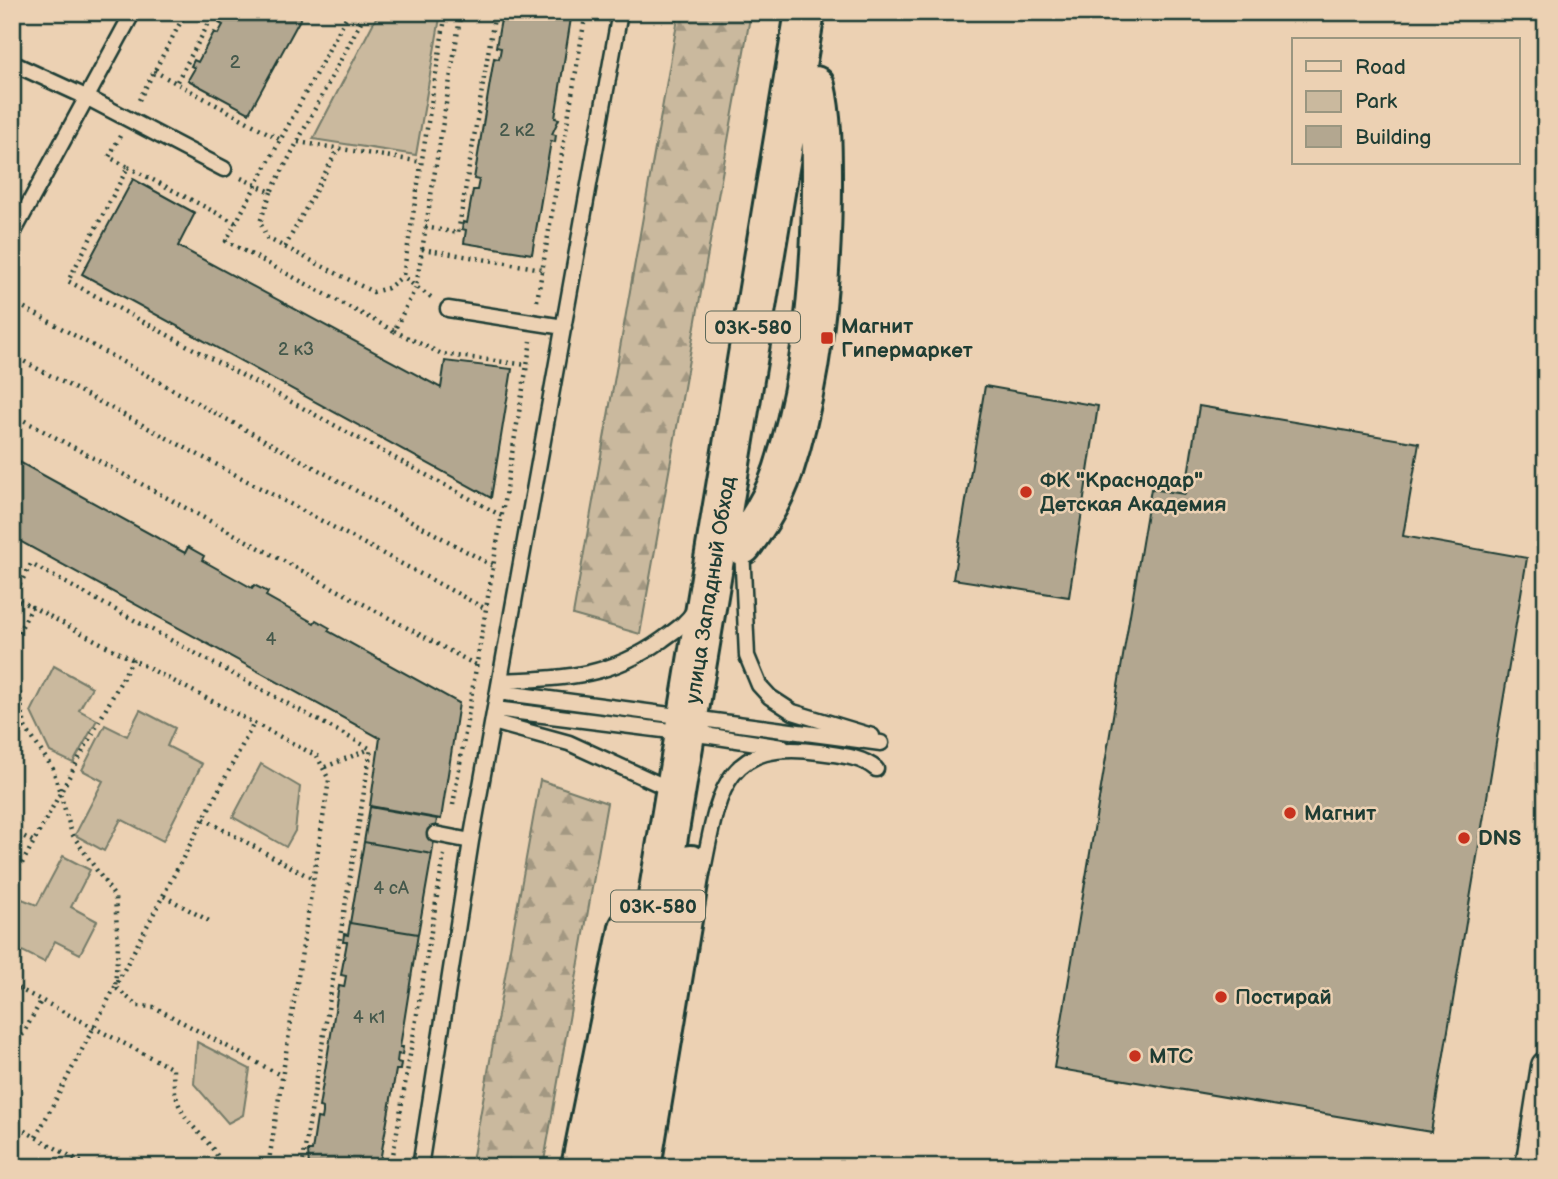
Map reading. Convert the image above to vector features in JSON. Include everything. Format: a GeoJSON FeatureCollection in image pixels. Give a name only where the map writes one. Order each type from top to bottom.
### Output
{"type":"FeatureCollection","features":[{"type":"Feature","properties":{"kind":"highway","name":"улица Западный Обход"},"geometry":{"type":"LineString","coordinates":[[641,1167],[676,959],[701,728],[711,583],[805,12]]}},
{"type":"Feature","properties":{"kind":"highway","name":"улица Западный Обход"},"geometry":{"type":"LineString","coordinates":[[613,1167],[677,792],[701,728],[742,545],[827,12]]}},
{"type":"Feature","properties":{"kind":"highway"},"geometry":{"type":"LineString","coordinates":[[581,1167],[630,924],[646,868],[670,834]]}},
{"type":"Feature","properties":{"kind":"street"},"geometry":{"type":"LineString","coordinates":[[1530,1167],[1546,1066]]}},
{"type":"Feature","properties":{"kind":"lane"},"geometry":{"type":"LineString","coordinates":[[12,235],[133,12]]}},
{"type":"Feature","properties":{"kind":"lane"},"geometry":{"type":"LineString","coordinates":[[420,1167],[471,841],[620,12]]}},
{"type":"Feature","properties":{"kind":"lane"},"geometry":{"type":"LineString","coordinates":[[12,63],[86,97],[224,169]]}},
{"type":"Feature","properties":{"kind":"lane"},"geometry":{"type":"LineString","coordinates":[[448,309],[564,327]]}},
{"type":"Feature","properties":{"kind":"lane"},"geometry":{"type":"LineString","coordinates":[[494,715],[881,743],[874,737],[793,712],[780,705],[759,685],[751,670],[746,646],[742,545]]}},
{"type":"Feature","properties":{"kind":"lane"},"geometry":{"type":"LineString","coordinates":[[499,686],[597,674],[639,657],[687,622],[711,583]]}},
{"type":"Feature","properties":{"kind":"lane"},"geometry":{"type":"LineString","coordinates":[[499,686],[851,757],[876,769]]}},
{"type":"Feature","properties":{"kind":"lane"},"geometry":{"type":"LineString","coordinates":[[494,715],[569,743],[677,792]]}},
{"type":"Feature","properties":{"kind":"lane"},"geometry":{"type":"LineString","coordinates":[[676,959],[702,876],[720,792],[733,773],[760,755],[782,750],[806,750]]}},
{"type":"Feature","properties":{"kind":"lane"},"geometry":{"type":"LineString","coordinates":[[441,836],[471,841]]}},
{"type":"Feature","properties":{"kind":"path"},"geometry":{"type":"LineString","coordinates":[[186,12],[109,156],[236,223]]}},
{"type":"Feature","properties":{"kind":"path"},"geometry":{"type":"LineString","coordinates":[[176,83],[215,12]]}},
{"type":"Feature","properties":{"kind":"path"},"geometry":{"type":"LineString","coordinates":[[349,12],[226,241],[442,354],[527,365]]}},
{"type":"Feature","properties":{"kind":"path"},"geometry":{"type":"LineString","coordinates":[[366,12],[260,214],[262,232],[267,238],[373,292],[388,288],[403,276],[446,12]]}},
{"type":"Feature","properties":{"kind":"path"},"geometry":{"type":"LineString","coordinates":[[394,331],[415,287],[461,12]]}},
{"type":"Feature","properties":{"kind":"path"},"geometry":{"type":"LineString","coordinates":[[425,227],[458,233],[495,12]]}},
{"type":"Feature","properties":{"kind":"path"},"geometry":{"type":"LineString","coordinates":[[391,1167],[441,836],[486,609],[586,12]]}},
{"type":"Feature","properties":{"kind":"path"},"geometry":{"type":"LineString","coordinates":[[154,71],[281,139]]}},
{"type":"Feature","properties":{"kind":"path"},"geometry":{"type":"LineString","coordinates":[[298,142],[422,162]]}},
{"type":"Feature","properties":{"kind":"path"},"geometry":{"type":"LineString","coordinates":[[285,247],[338,149]]}},
{"type":"Feature","properties":{"kind":"path"},"geometry":{"type":"LineString","coordinates":[[128,167],[68,281],[502,516]]}},
{"type":"Feature","properties":{"kind":"path"},"geometry":{"type":"LineString","coordinates":[[224,169],[271,192]]}},
{"type":"Feature","properties":{"kind":"path"},"geometry":{"type":"LineString","coordinates":[[422,249],[542,269]]}},
{"type":"Feature","properties":{"kind":"path"},"geometry":{"type":"LineString","coordinates":[[403,276],[448,309]]}},
{"type":"Feature","properties":{"kind":"path"},"geometry":{"type":"LineString","coordinates":[[12,301],[493,566]]}},
{"type":"Feature","properties":{"kind":"path"},"geometry":{"type":"LineString","coordinates":[[12,355],[486,609]]}},
{"type":"Feature","properties":{"kind":"path"},"geometry":{"type":"LineString","coordinates":[[12,414],[476,665]]}},
{"type":"Feature","properties":{"kind":"path"},"geometry":{"type":"LineString","coordinates":[[268,1167],[329,780],[325,767],[317,756],[13,596],[31,564],[371,748]]}},
{"type":"Feature","properties":{"kind":"path"},"geometry":{"type":"LineString","coordinates":[[12,645],[32,607]]}},
{"type":"Feature","properties":{"kind":"path"},"geometry":{"type":"LineString","coordinates":[[12,651],[25,727],[53,769],[72,834],[115,898],[118,946],[115,987]]}},
{"type":"Feature","properties":{"kind":"path"},"geometry":{"type":"LineString","coordinates":[[12,882],[133,659]]}},
{"type":"Feature","properties":{"kind":"path"},"geometry":{"type":"LineString","coordinates":[[36,1137],[254,723]]}},
{"type":"Feature","properties":{"kind":"path"},"geometry":{"type":"LineString","coordinates":[[325,767],[371,748]]}},
{"type":"Feature","properties":{"kind":"path"},"geometry":{"type":"LineString","coordinates":[[302,1167],[371,748]]}},
{"type":"Feature","properties":{"kind":"path"},"geometry":{"type":"LineString","coordinates":[[204,819],[313,879]]}},
{"type":"Feature","properties":{"kind":"path"},"geometry":{"type":"LineString","coordinates":[[12,830],[34,842]]}},
{"type":"Feature","properties":{"kind":"path"},"geometry":{"type":"LineString","coordinates":[[164,896],[211,922]]}},
{"type":"Feature","properties":{"kind":"path"},"geometry":{"type":"LineString","coordinates":[[12,985],[173,1069],[173,1090],[188,1124],[219,1156],[223,1167]]}},
{"type":"Feature","properties":{"kind":"path"},"geometry":{"type":"LineString","coordinates":[[115,987],[138,1006],[154,1007],[282,1076]]}},
{"type":"Feature","properties":{"kind":"path"},"geometry":{"type":"LineString","coordinates":[[12,1054],[41,1001]]}},
{"type":"Feature","properties":{"kind":"path"},"geometry":{"type":"LineString","coordinates":[[12,1124],[90,1167]]}},
{"type":"Feature","properties":{"kind":"green space"},"geometry":{"type":"Polygon","coordinates":[[[379,12],[441,12],[416,155],[313,139],[379,12]]]}},
{"type":"Feature","properties":{"kind":"green space"},"geometry":{"type":"Polygon","coordinates":[[[679,12],[751,12],[640,634],[573,615],[679,12]]]}},
{"type":"Feature","properties":{"kind":"green space"},"geometry":{"type":"Polygon","coordinates":[[[54,666],[92,687],[79,710],[97,720],[73,763],[50,752],[31,712],[54,666]]]}},
{"type":"Feature","properties":{"kind":"green space"},"geometry":{"type":"Polygon","coordinates":[[[140,710],[175,728],[167,746],[202,764],[163,841],[121,819],[104,851],[75,835],[103,781],[82,770],[105,725],[127,736],[140,710]]]}},
{"type":"Feature","properties":{"kind":"green space"},"geometry":{"type":"Polygon","coordinates":[[[261,764],[300,787],[295,831],[286,847],[233,817],[261,764]]]}},
{"type":"Feature","properties":{"kind":"green space"},"geometry":{"type":"Polygon","coordinates":[[[540,780],[607,803],[543,1167],[471,1167],[540,780]]]}},
{"type":"Feature","properties":{"kind":"green space"},"geometry":{"type":"Polygon","coordinates":[[[63,856],[90,870],[71,907],[97,921],[80,954],[55,941],[44,962],[12,946],[12,895],[37,905],[63,856]]]}},
{"type":"Feature","properties":{"kind":"green space"},"geometry":{"type":"Polygon","coordinates":[[[197,1042],[250,1069],[243,1115],[228,1123],[194,1084],[197,1042]]]}},
{"type":"Feature","properties":{"kind":"building"},"geometry":{"type":"Polygon","coordinates":[[[225,12],[304,12],[249,113],[188,80],[195,68],[191,66],[194,60],[198,62],[214,32],[218,34],[223,25],[219,23],[225,12]]]}},
{"type":"Feature","properties":{"kind":"building"},"geometry":{"type":"Polygon","coordinates":[[[498,12],[572,12],[555,118],[559,119],[552,134],[556,135],[555,142],[551,141],[532,254],[464,243],[466,230],[462,229],[463,222],[467,223],[473,190],[477,190],[479,180],[474,179],[494,58],[499,59],[501,48],[496,47],[502,14],[498,12]]]}},
{"type":"Feature","properties":{"kind":"building"},"geometry":{"type":"Polygon","coordinates":[[[133,179],[195,213],[178,246],[441,388],[445,361],[512,369],[491,498],[82,274],[133,179]]]}},
{"type":"Feature","properties":{"kind":"building","name":"ФК \"Краснодар\" Детская Академия"},"geometry":{"type":"Polygon","coordinates":[[[985,386],[1098,406],[1069,597],[953,579],[985,386]]]}},
{"type":"Feature","properties":{"kind":"building","name":"Магнит"},"geometry":{"type":"Polygon","coordinates":[[[1199,406],[1419,443],[1403,536],[1527,558],[1431,1132],[1054,1068],[1151,489],[1185,494],[1199,406]]]}},
{"type":"Feature","properties":{"kind":"building"},"geometry":{"type":"Polygon","coordinates":[[[12,458],[185,553],[188,547],[204,556],[202,560],[252,588],[254,585],[268,592],[266,596],[314,623],[316,620],[330,628],[328,631],[459,703],[441,819],[370,806],[380,738],[18,540],[12,551],[12,458]]]}},
{"type":"Feature","properties":{"kind":"building"},"geometry":{"type":"Polygon","coordinates":[[[370,807],[437,819],[432,854],[364,842],[370,807]]]}},
{"type":"Feature","properties":{"kind":"building"},"geometry":{"type":"Polygon","coordinates":[[[364,842],[432,854],[418,934],[350,923],[364,842]]]}},
{"type":"Feature","properties":{"kind":"building"},"geometry":{"type":"Polygon","coordinates":[[[350,923],[418,934],[400,1047],[403,1047],[402,1055],[398,1054],[400,1070],[396,1070],[379,1167],[309,1167],[308,1151],[312,1151],[317,1118],[322,1119],[323,1108],[319,1107],[339,986],[344,987],[346,976],[341,975],[347,942],[343,942],[344,934],[348,935],[350,923]]]}},
{"type":"Feature","properties":{"kind":"place","name":"Магнит Гипермаркет"},"geometry":{"type":"Point","coordinates":[827,338]}},
{"type":"Feature","properties":{"kind":"place","name":"ФК \"Краснодар\" Детская Академия"},"geometry":{"type":"Point","coordinates":[1026,492]}},
{"type":"Feature","properties":{"kind":"place","name":"Магнит"},"geometry":{"type":"Point","coordinates":[1290,813]}},
{"type":"Feature","properties":{"kind":"place","name":"DNS"},"geometry":{"type":"Point","coordinates":[1464,838]}},
{"type":"Feature","properties":{"kind":"place","name":"Постирай"},"geometry":{"type":"Point","coordinates":[1221,997]}},
{"type":"Feature","properties":{"kind":"place","name":"МТС"},"geometry":{"type":"Point","coordinates":[1135,1056]}}]}
